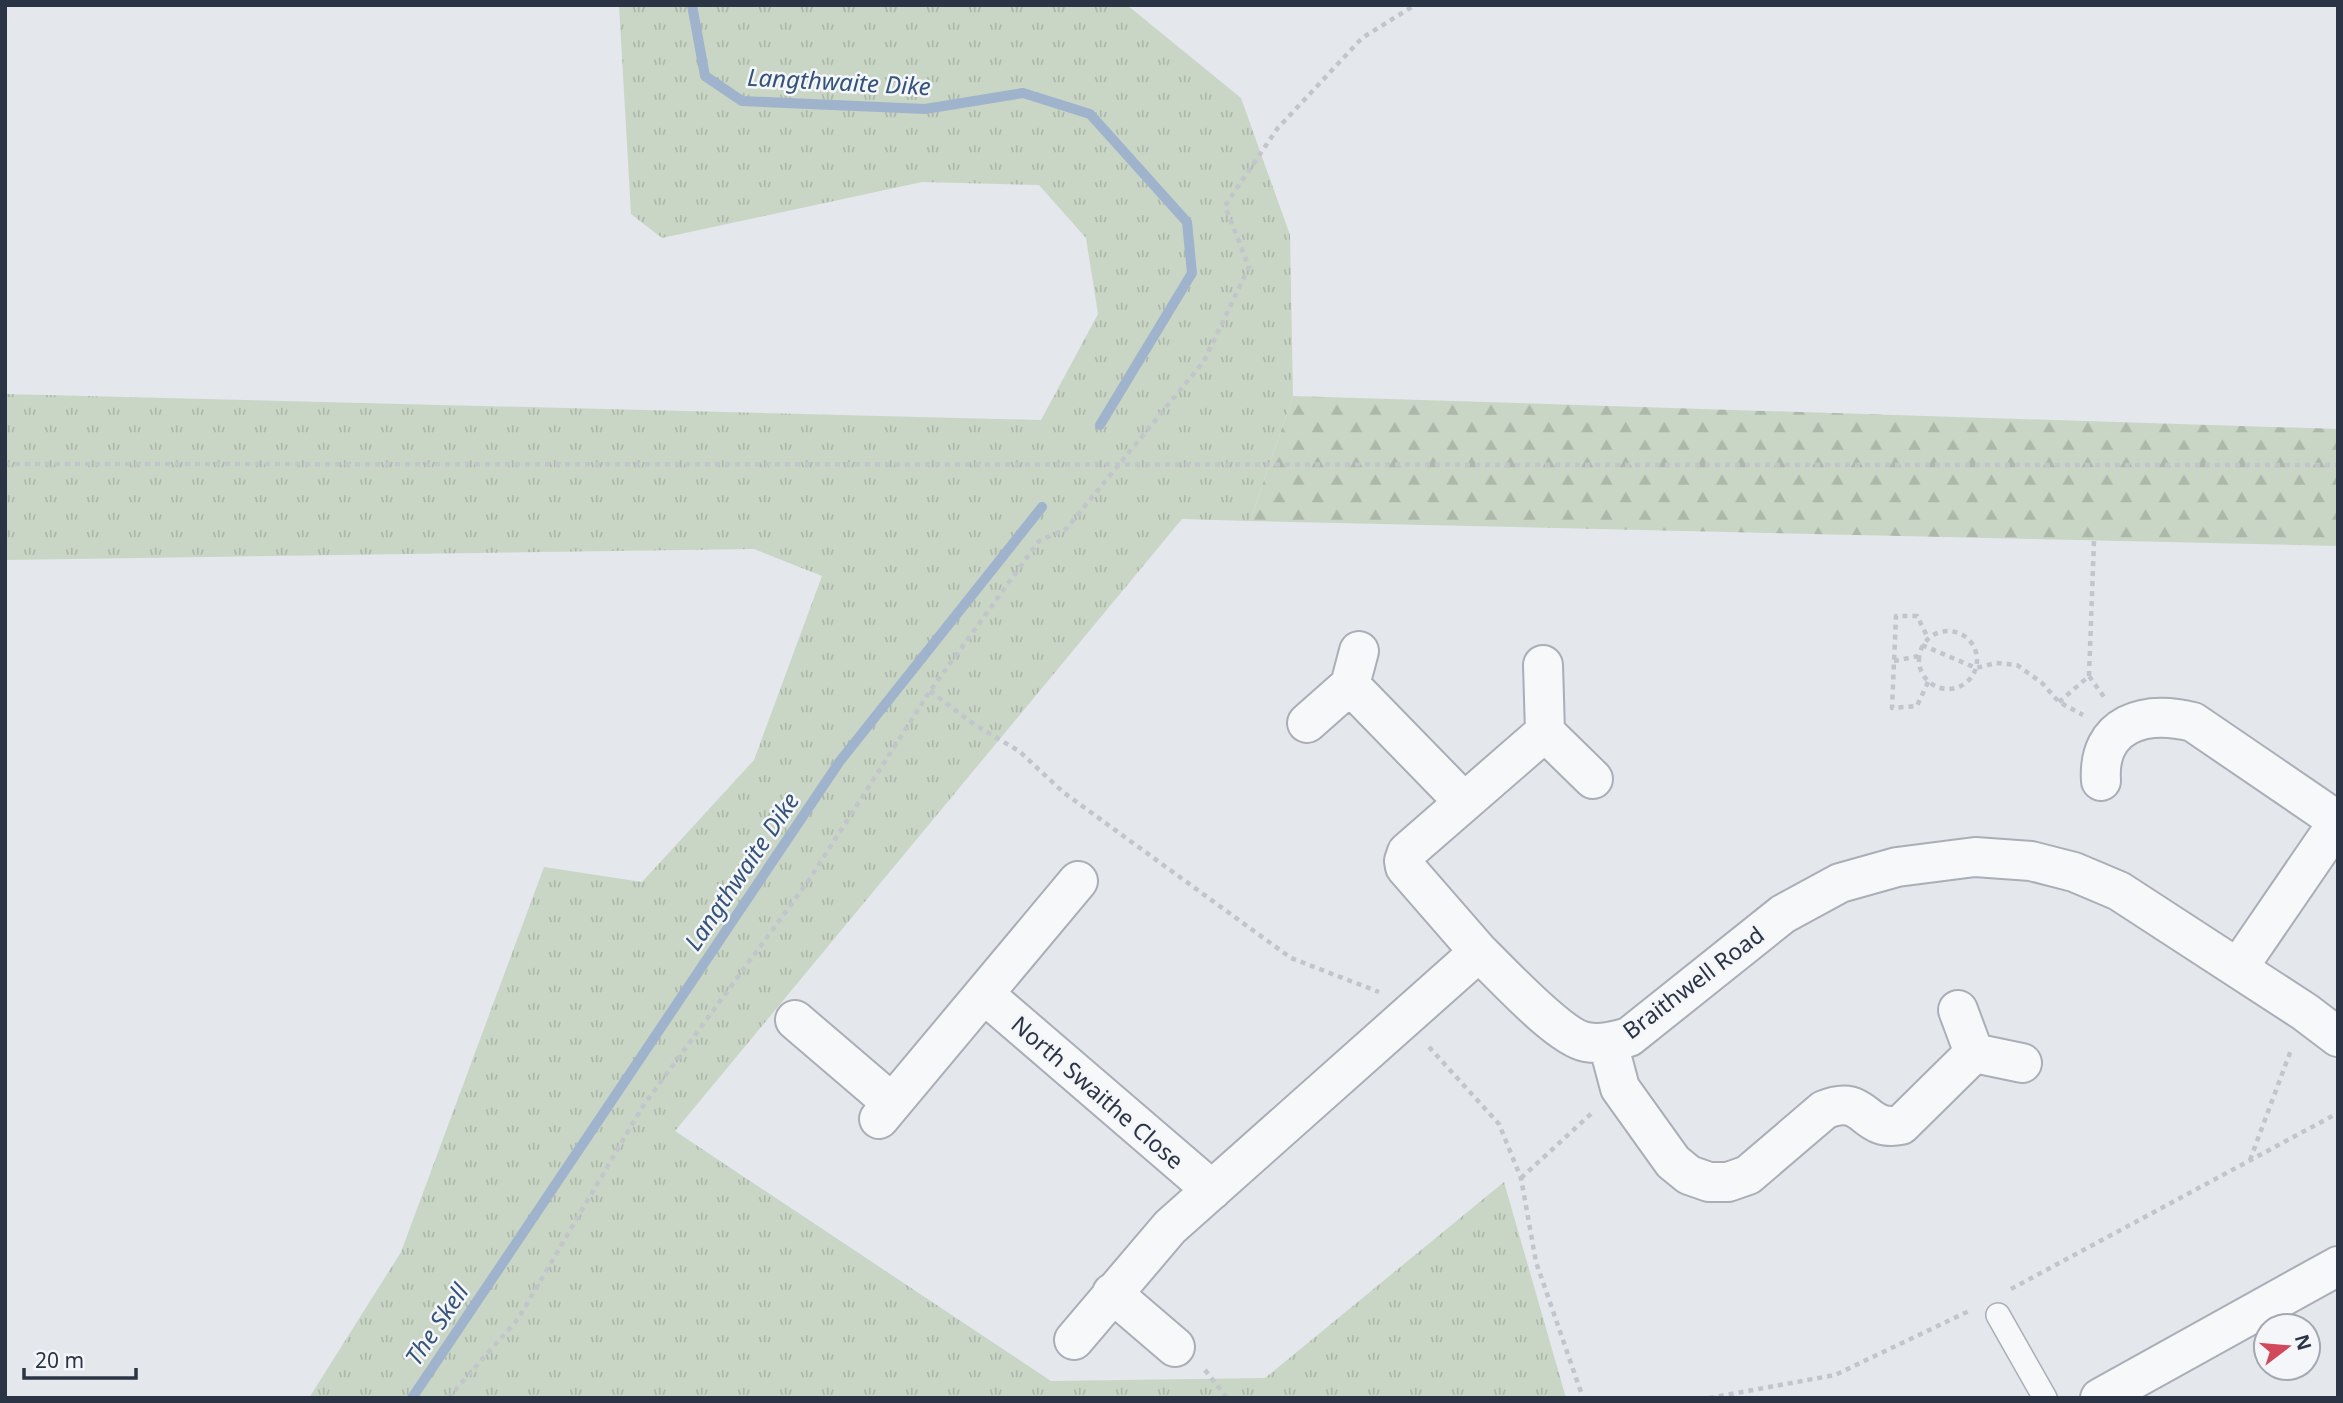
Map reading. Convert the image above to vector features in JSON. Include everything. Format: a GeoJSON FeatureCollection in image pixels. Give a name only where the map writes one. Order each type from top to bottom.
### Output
{"type":"FeatureCollection","features":[{"type":"Feature","properties":{"kind":"street"},"geometry":{"type":"LineString","coordinates":[[1544,665],[1545,732],[1593,779]]}},
{"type":"Feature","properties":{"kind":"street"},"geometry":{"type":"LineString","coordinates":[[1307,723],[1355,668],[1464,802],[1545,732]]}},
{"type":"Feature","properties":{"kind":"street"},"geometry":{"type":"LineString","coordinates":[[2101,781],[2100,770],[2107,747],[2120,729],[2146,718],[2176,718],[2193,722],[2338,822],[2238,968]]}},
{"type":"Feature","properties":{"kind":"street","name":"Braithwell Road"},"geometry":{"type":"LineString","coordinates":[[1464,802],[1407,852],[1405,867],[1479,952],[1562,1031],[1584,1042],[1608,1043],[1629,1037],[1783,914],[1840,883],[1898,867],[1975,857],[2031,861],[2074,872],[2119,891],[2305,1012],[2338,1037]]}},
{"type":"Feature","properties":{"kind":"street"},"geometry":{"type":"LineString","coordinates":[[795,1020],[886,1111],[1077,881]]}},
{"type":"Feature","properties":{"kind":"street"},"geometry":{"type":"LineString","coordinates":[[1074,1340],[1170,1227],[1479,952]]}},
{"type":"Feature","properties":{"kind":"street","name":"North Swaithe Close"},"geometry":{"type":"LineString","coordinates":[[984,994],[1212,1190]]}},
{"type":"Feature","properties":{"kind":"street"},"geometry":{"type":"LineString","coordinates":[[1958,1010],[1974,1053]]}},
{"type":"Feature","properties":{"kind":"street"},"geometry":{"type":"LineString","coordinates":[[1608,1043],[1619,1088],[1673,1162],[1689,1175],[1709,1182],[1728,1182],[1748,1175],[1824,1110],[1837,1105],[1849,1104],[1877,1125],[1888,1128],[1900,1125],[1974,1053]]}},
{"type":"Feature","properties":{"kind":"street"},"geometry":{"type":"LineString","coordinates":[[1974,1053],[2022,1063]]}},
{"type":"Feature","properties":{"kind":"street"},"geometry":{"type":"LineString","coordinates":[[2100,1398],[2338,1266]]}},
{"type":"Feature","properties":{"kind":"street"},"geometry":{"type":"LineString","coordinates":[[1112,1293],[1175,1347]]}},
{"type":"Feature","properties":{"kind":"lane"},"geometry":{"type":"LineString","coordinates":[[1990,1310],[2045,1398]]}},
{"type":"Feature","properties":{"kind":"path"},"geometry":{"type":"LineString","coordinates":[[448,1398],[519,1319],[643,1107],[809,880],[930,691],[1039,541],[1066,529],[1204,360],[1249,267],[1224,206],[1277,129],[1362,38],[1415,5]]}},
{"type":"Feature","properties":{"kind":"path"},"geometry":{"type":"LineString","coordinates":[[5,464],[2338,465]]}},
{"type":"Feature","properties":{"kind":"path"},"geometry":{"type":"LineString","coordinates":[[2094,540],[2089,676],[2120,729]]}},
{"type":"Feature","properties":{"kind":"path"},"geometry":{"type":"LineString","coordinates":[[1928,638],[1917,616],[1896,616],[1892,708],[1917,706],[1928,682]]}},
{"type":"Feature","properties":{"kind":"path"},"geometry":{"type":"LineString","coordinates":[[1948,630],[1959,632],[1967,638],[1974,647],[1976,668],[1964,684],[1955,688],[1936,687],[1928,682],[1919,666],[1918,656],[1928,638],[1937,632],[1948,630]]}},
{"type":"Feature","properties":{"kind":"path"},"geometry":{"type":"LineString","coordinates":[[1922,645],[1976,668],[1996,663],[2017,665],[2042,683],[2059,702],[2120,729]]}},
{"type":"Feature","properties":{"kind":"path"},"geometry":{"type":"LineString","coordinates":[[1894,661],[1918,656]]}},
{"type":"Feature","properties":{"kind":"path"},"geometry":{"type":"LineString","coordinates":[[2059,702],[2089,676]]}},
{"type":"Feature","properties":{"kind":"path"},"geometry":{"type":"LineString","coordinates":[[930,691],[975,725],[1019,751],[1063,792],[1291,958],[1381,993],[1499,1124],[1521,1178],[1536,1262],[1583,1398]]}},
{"type":"Feature","properties":{"kind":"path"},"geometry":{"type":"LineString","coordinates":[[2250,1160],[2305,1012]]}},
{"type":"Feature","properties":{"kind":"path"},"geometry":{"type":"LineString","coordinates":[[1521,1178],[1619,1088]]}},
{"type":"Feature","properties":{"kind":"path"},"geometry":{"type":"LineString","coordinates":[[1709,1398],[1835,1375],[1990,1310],[2250,1160],[2338,1113]]}},
{"type":"Feature","properties":{"kind":"green space"},"geometry":{"type":"Polygon","coordinates":[[[619,5],[1127,5],[1241,98],[1290,235],[1293,396],[1250,521],[1182,519],[675,1131],[1051,1381],[1265,1378],[1504,1182],[1566,1398],[309,1398],[401,1252],[544,867],[642,882],[754,760],[822,576],[754,549],[5,560],[5,394],[1041,420],[1098,314],[1086,238],[1039,185],[922,182],[662,238],[631,214],[619,5]]]}},
{"type":"Feature","properties":{"kind":"green space"},"geometry":{"type":"Polygon","coordinates":[[[1293,396],[2338,429],[2338,546],[1250,521],[1293,396]]]}},
{"type":"Feature","properties":{"kind":"waterway","name":"Langthwaite Dike"},"geometry":{"type":"LineString","coordinates":[[692,5],[705,76],[742,101],[925,109],[1023,93],[1090,114],[1187,222],[1192,273],[1100,425]]}},
{"type":"Feature","properties":{"kind":"waterway","name":"Langthwaite Dike"},"geometry":{"type":"LineString","coordinates":[[412,1398],[840,761],[1042,507]]}},
{"type":"Feature","properties":{"kind":"water label","name":"The Skell"},"geometry":{"type":"Point","coordinates":[436,1324]}}]}
